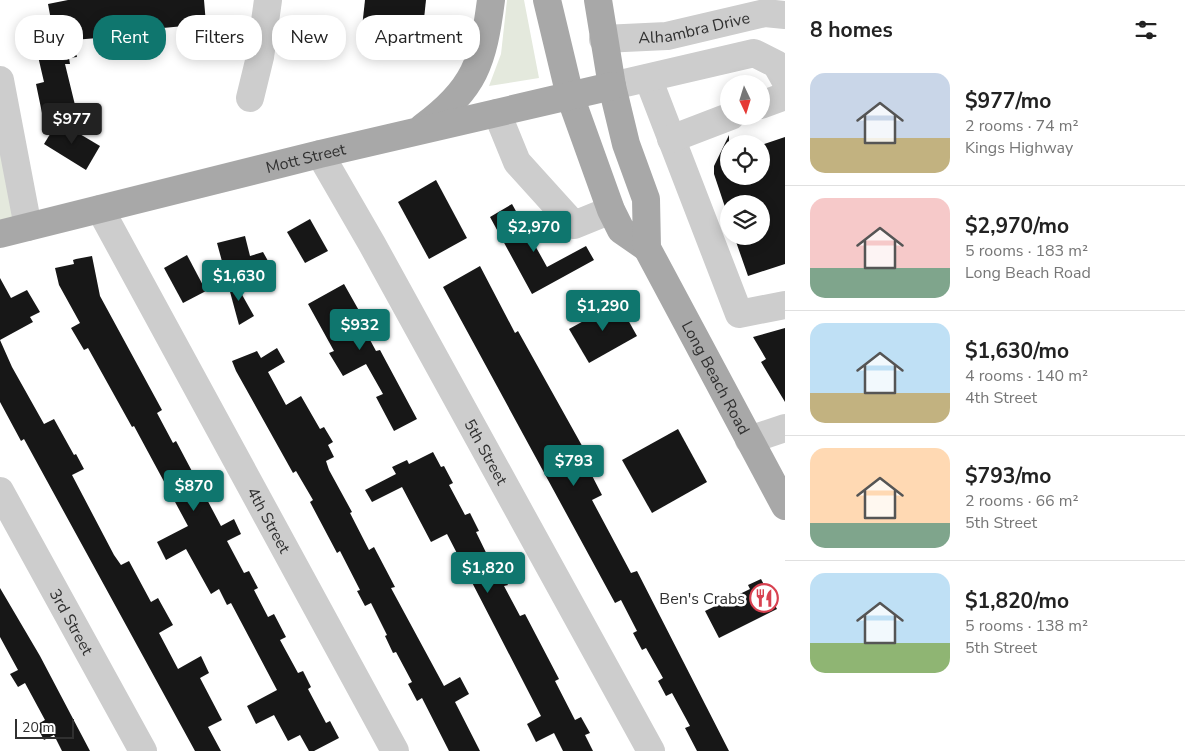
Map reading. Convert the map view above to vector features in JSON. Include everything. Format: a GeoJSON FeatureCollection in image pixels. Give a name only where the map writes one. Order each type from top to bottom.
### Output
{"type":"FeatureCollection","features":[{"type":"Feature","properties":{"kind":"main road"},"geometry":{"type":"LineString","coordinates":[[418,131],[452,104],[471,79],[486,40],[491,0]]}},
{"type":"Feature","properties":{"kind":"main road","name":"Long Beach Road"},"geometry":{"type":"LineString","coordinates":[[547,0],[570,96],[610,210],[621,230],[647,248]]}},
{"type":"Feature","properties":{"kind":"main road","name":"Long Beach Road"},"geometry":{"type":"LineString","coordinates":[[598,0],[612,86],[626,144],[646,199],[647,248],[785,506]]}},
{"type":"Feature","properties":{"kind":"main road","name":"Mott Street"},"geometry":{"type":"LineString","coordinates":[[0,234],[320,154],[612,86]]}},
{"type":"Feature","properties":{"kind":"street"},"geometry":{"type":"LineString","coordinates":[[250,98],[260,57],[268,0]]}},
{"type":"Feature","properties":{"kind":"street","name":"Alhambra Drive"},"geometry":{"type":"LineString","coordinates":[[603,39],[667,36],[765,13],[785,16]]}},
{"type":"Feature","properties":{"kind":"street"},"geometry":{"type":"LineString","coordinates":[[612,86],[754,53],[776,64],[785,80]]}},
{"type":"Feature","properties":{"kind":"street"},"geometry":{"type":"LineString","coordinates":[[648,78],[739,314],[785,305]]}},
{"type":"Feature","properties":{"kind":"street"},"geometry":{"type":"LineString","coordinates":[[0,80],[28,228]]}},
{"type":"Feature","properties":{"kind":"street"},"geometry":{"type":"LineString","coordinates":[[770,102],[785,96]]}},
{"type":"Feature","properties":{"kind":"street"},"geometry":{"type":"LineString","coordinates":[[497,113],[517,162],[574,225],[610,210]]}},
{"type":"Feature","properties":{"kind":"street"},"geometry":{"type":"LineString","coordinates":[[671,139],[720,120]]}},
{"type":"Feature","properties":{"kind":"street","name":"5th Street"},"geometry":{"type":"LineString","coordinates":[[320,154],[377,252],[651,751]]}},
{"type":"Feature","properties":{"kind":"street","name":"4th Street"},"geometry":{"type":"LineString","coordinates":[[100,209],[395,751]]}},
{"type":"Feature","properties":{"kind":"street"},"geometry":{"type":"LineString","coordinates":[[749,440],[785,428]]}},
{"type":"Feature","properties":{"kind":"street","name":"3rd Street"},"geometry":{"type":"LineString","coordinates":[[0,491],[143,751]]}},
{"type":"Feature","properties":{"kind":"shaded area"},"geometry":{"type":"Polygon","coordinates":[[[507,0],[524,0],[539,78],[489,86],[501,54],[507,0]]]}},
{"type":"Feature","properties":{"kind":"shaded area"},"geometry":{"type":"Polygon","coordinates":[[[0,149],[15,226],[0,230],[0,149]]]}},
{"type":"Feature","properties":{"kind":"building"},"geometry":{"type":"Polygon","coordinates":[[[68,0],[204,0],[205,15],[176,15],[176,27],[166,28],[166,15],[93,15],[93,38],[83,39],[83,15],[50,15],[48,4],[68,0]]]}},
{"type":"Feature","properties":{"kind":"building"},"geometry":{"type":"Polygon","coordinates":[[[365,0],[426,0],[424,15],[363,15],[365,0]]]}},
{"type":"Feature","properties":{"kind":"building"},"geometry":{"type":"Polygon","coordinates":[[[39,60],[69,60],[70,64],[65,64],[75,105],[42,113],[36,84],[44,82],[39,60]]]}},
{"type":"Feature","properties":{"kind":"building"},"geometry":{"type":"Polygon","coordinates":[[[58,121],[100,146],[86,170],[44,144],[58,121]]]}},
{"type":"Feature","properties":{"kind":"building"},"geometry":{"type":"Polygon","coordinates":[[[785,137],[785,264],[748,276],[737,245],[770,245],[770,195],[721,195],[714,174],[714,166],[720,154],[720,185],[770,185],[770,142],[785,137]]]}},
{"type":"Feature","properties":{"kind":"building"},"geometry":{"type":"Polygon","coordinates":[[[436,180],[467,238],[429,259],[398,202],[436,180]]]}},
{"type":"Feature","properties":{"kind":"building"},"geometry":{"type":"Polygon","coordinates":[[[512,204],[547,267],[586,246],[594,260],[532,294],[490,217],[512,204]]]}},
{"type":"Feature","properties":{"kind":"building"},"geometry":{"type":"Polygon","coordinates":[[[310,219],[328,251],[305,263],[287,232],[310,219]]]}},
{"type":"Feature","properties":{"kind":"building"},"geometry":{"type":"Polygon","coordinates":[[[245,236],[250,256],[263,252],[272,268],[241,285],[235,262],[223,265],[217,243],[245,236]]]}},
{"type":"Feature","properties":{"kind":"building"},"geometry":{"type":"Polygon","coordinates":[[[187,255],[206,291],[183,303],[164,268],[187,255]]]}},
{"type":"Feature","properties":{"kind":"building"},"geometry":{"type":"Polygon","coordinates":[[[92,256],[100,296],[162,410],[157,413],[173,443],[176,441],[221,526],[234,519],[241,534],[227,541],[244,573],[249,571],[258,588],[254,590],[268,617],[274,614],[286,637],[280,640],[298,673],[303,671],[311,687],[308,689],[326,723],[330,721],[339,738],[314,751],[309,751],[300,735],[288,741],[274,715],[256,724],[247,706],[277,690],[231,603],[227,605],[219,589],[211,594],[186,549],[166,560],[157,542],[188,526],[134,426],[132,427],[88,348],[84,350],[71,328],[80,323],[59,285],[55,268],[74,264],[73,260],[76,259],[92,256]]]}},
{"type":"Feature","properties":{"kind":"building"},"geometry":{"type":"Polygon","coordinates":[[[480,266],[515,333],[518,331],[590,460],[585,462],[602,495],[592,500],[631,573],[637,571],[729,751],[697,751],[685,728],[690,726],[672,693],[666,696],[658,681],[663,678],[646,648],[642,650],[633,633],[637,631],[621,600],[615,603],[443,287],[480,266]]]}},
{"type":"Feature","properties":{"kind":"building"},"geometry":{"type":"Polygon","coordinates":[[[231,275],[254,316],[239,325],[226,277],[231,275]]]}},
{"type":"Feature","properties":{"kind":"building"},"geometry":{"type":"Polygon","coordinates":[[[0,278],[11,298],[27,290],[40,312],[30,317],[33,322],[0,340],[0,278]]]}},
{"type":"Feature","properties":{"kind":"building"},"geometry":{"type":"Polygon","coordinates":[[[344,284],[366,323],[362,325],[376,351],[380,350],[417,419],[394,431],[376,397],[383,394],[366,364],[343,376],[329,353],[334,351],[308,304],[344,284]]]}},
{"type":"Feature","properties":{"kind":"building"},"geometry":{"type":"Polygon","coordinates":[[[618,302],[637,336],[589,363],[569,329],[618,302]]]}},
{"type":"Feature","properties":{"kind":"building"},"geometry":{"type":"Polygon","coordinates":[[[785,328],[785,402],[761,362],[766,359],[753,337],[785,328]]]}},
{"type":"Feature","properties":{"kind":"building"},"geometry":{"type":"Polygon","coordinates":[[[0,340],[12,367],[44,424],[54,419],[84,469],[72,475],[114,555],[121,565],[129,561],[151,602],[158,598],[173,625],[159,633],[178,669],[201,656],[209,673],[200,678],[222,720],[208,727],[221,751],[195,751],[24,439],[21,441],[0,402],[0,340]]]}},
{"type":"Feature","properties":{"kind":"building"},"geometry":{"type":"Polygon","coordinates":[[[277,348],[285,362],[268,372],[286,405],[301,396],[320,429],[324,427],[333,442],[328,445],[334,457],[326,461],[329,470],[352,512],[350,513],[369,550],[374,547],[395,587],[391,588],[444,686],[460,677],[469,694],[455,702],[480,751],[449,751],[422,698],[417,701],[408,684],[412,682],[396,652],[393,653],[385,636],[387,635],[371,603],[365,606],[357,591],[360,590],[340,551],[337,553],[310,502],[313,500],[296,471],[293,473],[236,371],[232,361],[257,351],[261,358],[277,348]]]}},
{"type":"Feature","properties":{"kind":"building"},"geometry":{"type":"Polygon","coordinates":[[[678,429],[707,482],[652,513],[622,460],[678,429]]]}},
{"type":"Feature","properties":{"kind":"building"},"geometry":{"type":"Polygon","coordinates":[[[433,452],[441,467],[444,466],[453,483],[449,485],[465,515],[470,513],[479,531],[476,532],[495,571],[499,569],[508,585],[504,586],[520,616],[525,614],[559,679],[555,681],[575,720],[581,717],[590,733],[585,735],[593,751],[563,751],[554,733],[536,742],[527,724],[541,716],[447,534],[431,542],[402,487],[372,502],[365,490],[396,474],[392,467],[407,460],[409,464],[433,452]]]}},
{"type":"Feature","properties":{"kind":"building"},"geometry":{"type":"Polygon","coordinates":[[[761,579],[777,609],[719,638],[705,611],[750,589],[748,585],[761,579]]]}},
{"type":"Feature","properties":{"kind":"building"},"geometry":{"type":"Polygon","coordinates":[[[0,588],[40,656],[90,751],[62,751],[54,735],[44,740],[36,725],[45,720],[25,683],[18,687],[10,674],[18,670],[0,637],[0,588]]]}},
{"type":"Feature","properties":{"kind":"place","name":"Ben's Crabs"},"geometry":{"type":"Point","coordinates":[764,598]}}]}
